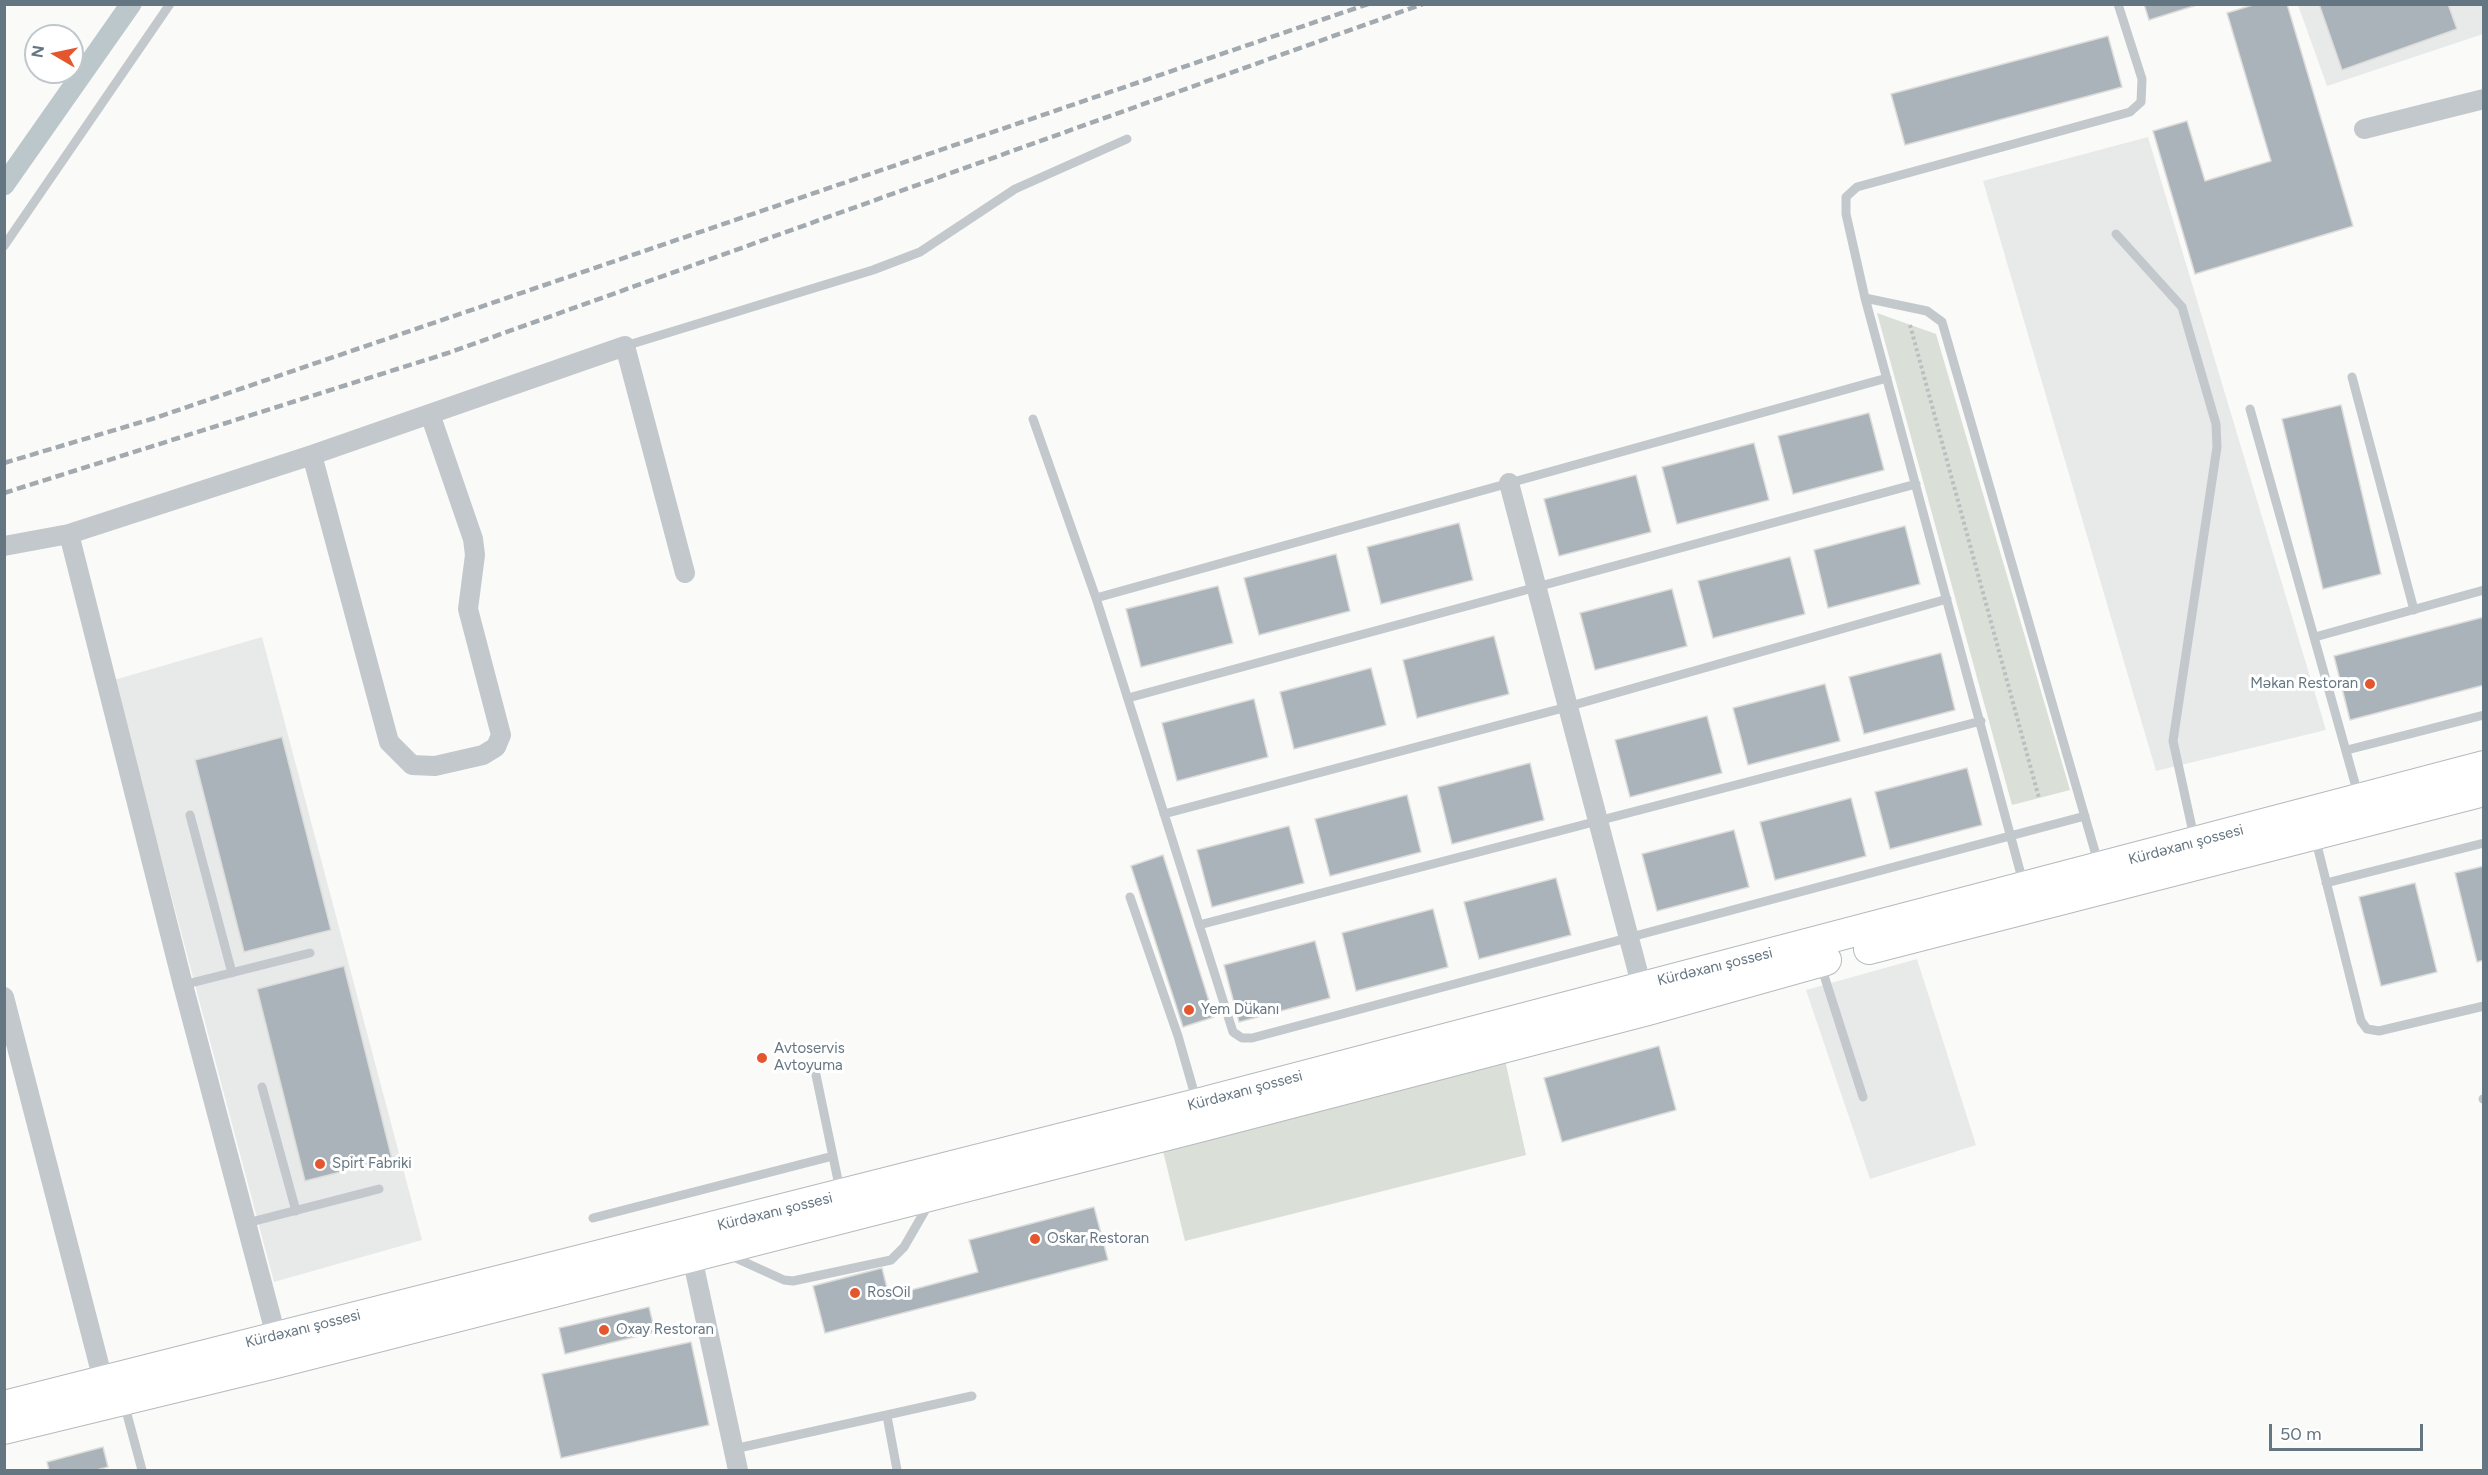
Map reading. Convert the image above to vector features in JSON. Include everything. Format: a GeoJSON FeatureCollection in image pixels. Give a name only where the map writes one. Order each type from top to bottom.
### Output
{"type":"FeatureCollection","features":[{"type":"Feature","properties":{"kind":"main road","name":"Kürdəxanı şossesi"},"geometry":{"type":"LineString","coordinates":[[4,1429],[113,1389],[276,1336],[935,1195],[1645,998],[2024,887],[2484,766]]}},
{"type":"Feature","properties":{"kind":"main road","name":"Kürdəxanı şossesi"},"geometry":{"type":"LineString","coordinates":[[4,1406],[276,1363],[707,1245],[841,1195],[1197,1104],[1645,998],[1820,961],[2484,791]]}},
{"type":"Feature","properties":{"kind":"street"},"geometry":{"type":"LineString","coordinates":[[2364,129],[2484,99]]}},
{"type":"Feature","properties":{"kind":"street"},"geometry":{"type":"LineString","coordinates":[[4,546],[69,534],[312,456],[625,346],[685,573]]}},
{"type":"Feature","properties":{"kind":"street"},"geometry":{"type":"LineString","coordinates":[[312,456],[389,742],[412,765],[435,766],[483,755],[496,747],[501,735],[468,609],[475,555],[472,539],[430,414]]}},
{"type":"Feature","properties":{"kind":"street"},"geometry":{"type":"LineString","coordinates":[[1509,483],[1645,998]]}},
{"type":"Feature","properties":{"kind":"street"},"geometry":{"type":"LineString","coordinates":[[69,534],[183,985],[276,1336]]}},
{"type":"Feature","properties":{"kind":"street"},"geometry":{"type":"LineString","coordinates":[[4,997],[113,1389]]}},
{"type":"Feature","properties":{"kind":"street"},"geometry":{"type":"LineString","coordinates":[[707,1245],[738,1470]]}},
{"type":"Feature","properties":{"kind":"lane"},"geometry":{"type":"LineString","coordinates":[[4,246],[171,4]]}},
{"type":"Feature","properties":{"kind":"lane"},"geometry":{"type":"LineString","coordinates":[[2024,887],[1865,298],[1846,214],[1846,197],[1857,187],[2130,112],[2140,102],[2142,79],[2118,4]]}},
{"type":"Feature","properties":{"kind":"lane"},"geometry":{"type":"LineString","coordinates":[[625,346],[873,270],[920,252],[1015,189],[1127,139]]}},
{"type":"Feature","properties":{"kind":"lane"},"geometry":{"type":"LineString","coordinates":[[2115,234],[2182,307],[2216,424],[2217,447],[2173,741],[2195,842]]}},
{"type":"Feature","properties":{"kind":"lane"},"geometry":{"type":"LineString","coordinates":[[1865,298],[1927,311],[1942,322],[2100,867]]}},
{"type":"Feature","properties":{"kind":"lane"},"geometry":{"type":"LineString","coordinates":[[1096,598],[1887,378]]}},
{"type":"Feature","properties":{"kind":"lane"},"geometry":{"type":"LineString","coordinates":[[2352,378],[2414,609]]}},
{"type":"Feature","properties":{"kind":"lane"},"geometry":{"type":"LineString","coordinates":[[2250,409],[2360,800]]}},
{"type":"Feature","properties":{"kind":"lane"},"geometry":{"type":"LineString","coordinates":[[1034,419],[1096,598],[1233,1032],[1242,1038],[1252,1038],[1629,939],[2085,816]]}},
{"type":"Feature","properties":{"kind":"lane"},"geometry":{"type":"LineString","coordinates":[[1128,698],[1916,484]]}},
{"type":"Feature","properties":{"kind":"lane"},"geometry":{"type":"LineString","coordinates":[[2315,637],[2484,590]]}},
{"type":"Feature","properties":{"kind":"lane"},"geometry":{"type":"LineString","coordinates":[[1164,814],[1567,707],[1947,599]]}},
{"type":"Feature","properties":{"kind":"lane"},"geometry":{"type":"LineString","coordinates":[[2347,750],[2484,715]]}},
{"type":"Feature","properties":{"kind":"lane"},"geometry":{"type":"LineString","coordinates":[[1199,925],[1598,823],[1981,721]]}},
{"type":"Feature","properties":{"kind":"lane"},"geometry":{"type":"LineString","coordinates":[[190,815],[232,973]]}},
{"type":"Feature","properties":{"kind":"lane"},"geometry":{"type":"LineString","coordinates":[[2315,835],[2361,1021],[2367,1029],[2379,1031],[2484,1006]]}},
{"type":"Feature","properties":{"kind":"lane"},"geometry":{"type":"LineString","coordinates":[[2326,883],[2484,843]]}},
{"type":"Feature","properties":{"kind":"lane"},"geometry":{"type":"LineString","coordinates":[[1130,897],[1178,1036],[1197,1104]]}},
{"type":"Feature","properties":{"kind":"lane"},"geometry":{"type":"LineString","coordinates":[[183,985],[310,953]]}},
{"type":"Feature","properties":{"kind":"lane"},"geometry":{"type":"LineString","coordinates":[[1820,961],[1863,1097]]}},
{"type":"Feature","properties":{"kind":"lane"},"geometry":{"type":"LineString","coordinates":[[816,1075],[841,1195]]}},
{"type":"Feature","properties":{"kind":"lane"},"geometry":{"type":"LineString","coordinates":[[262,1087],[296,1210]]}},
{"type":"Feature","properties":{"kind":"lane"},"geometry":{"type":"LineString","coordinates":[[593,1218],[833,1156]]}},
{"type":"Feature","properties":{"kind":"lane"},"geometry":{"type":"LineString","coordinates":[[247,1223],[379,1189]]}},
{"type":"Feature","properties":{"kind":"lane"},"geometry":{"type":"LineString","coordinates":[[707,1245],[784,1280],[793,1281],[891,1260],[904,1247],[935,1195]]}},
{"type":"Feature","properties":{"kind":"lane"},"geometry":{"type":"LineString","coordinates":[[113,1389],[142,1470]]}},
{"type":"Feature","properties":{"kind":"lane"},"geometry":{"type":"LineString","coordinates":[[734,1449],[972,1396]]}},
{"type":"Feature","properties":{"kind":"lane"},"geometry":{"type":"LineString","coordinates":[[887,1416],[897,1470]]}},
{"type":"Feature","properties":{"kind":"path"},"geometry":{"type":"LineString","coordinates":[[1910,325],[2039,798]]}},
{"type":"Feature","properties":{"kind":"shaded area"},"geometry":{"type":"Polygon","coordinates":[[[2298,5],[2483,5],[2483,34],[2327,86],[2298,5]]]}},
{"type":"Feature","properties":{"kind":"shaded area"},"geometry":{"type":"Polygon","coordinates":[[[2148,137],[2326,730],[2156,771],[1983,181],[2148,137]]]}},
{"type":"Feature","properties":{"kind":"shaded area"},"geometry":{"type":"Polygon","coordinates":[[[1877,313],[1936,334],[2070,790],[2012,805],[1877,313]]]}},
{"type":"Feature","properties":{"kind":"shaded area"},"geometry":{"type":"Polygon","coordinates":[[[262,637],[422,1240],[274,1282],[114,680],[262,637]]]}},
{"type":"Feature","properties":{"kind":"shaded area"},"geometry":{"type":"Polygon","coordinates":[[[1917,959],[1976,1145],[1870,1179],[1806,990],[1917,959]]]}},
{"type":"Feature","properties":{"kind":"shaded area"},"geometry":{"type":"Polygon","coordinates":[[[1505,1060],[1526,1155],[1185,1241],[1163,1151],[1505,1060]]]}},
{"type":"Feature","properties":{"kind":"building"},"geometry":{"type":"Polygon","coordinates":[[[2144,4],[2200,4],[2149,20],[2144,4]]]}},
{"type":"Feature","properties":{"kind":"building"},"geometry":{"type":"Polygon","coordinates":[[[2256,4],[2287,4],[2353,226],[2195,274],[2153,131],[2187,121],[2205,181],[2271,161],[2227,13],[2256,4]]]}},
{"type":"Feature","properties":{"kind":"building"},"geometry":{"type":"Polygon","coordinates":[[[2319,4],[2448,4],[2457,29],[2342,70],[2319,4]]]}},
{"type":"Feature","properties":{"kind":"building"},"geometry":{"type":"Polygon","coordinates":[[[2108,36],[2122,87],[1905,145],[1891,94],[2108,36]]]}},
{"type":"Feature","properties":{"kind":"building"},"geometry":{"type":"Polygon","coordinates":[[[2341,405],[2381,574],[2323,589],[2282,419],[2341,405]]]}},
{"type":"Feature","properties":{"kind":"building"},"geometry":{"type":"Polygon","coordinates":[[[1869,413],[1884,470],[1793,494],[1778,436],[1869,413]]]}},
{"type":"Feature","properties":{"kind":"building"},"geometry":{"type":"Polygon","coordinates":[[[1754,443],[1769,500],[1677,524],[1662,467],[1754,443]]]}},
{"type":"Feature","properties":{"kind":"building"},"geometry":{"type":"Polygon","coordinates":[[[1636,475],[1651,532],[1559,556],[1544,499],[1636,475]]]}},
{"type":"Feature","properties":{"kind":"building"},"geometry":{"type":"Polygon","coordinates":[[[1459,523],[1473,580],[1381,604],[1367,547],[1459,523]]]}},
{"type":"Feature","properties":{"kind":"building"},"geometry":{"type":"Polygon","coordinates":[[[1905,526],[1920,584],[1828,608],[1814,550],[1905,526]]]}},
{"type":"Feature","properties":{"kind":"building"},"geometry":{"type":"Polygon","coordinates":[[[1336,554],[1350,611],[1259,635],[1244,578],[1336,554]]]}},
{"type":"Feature","properties":{"kind":"building"},"geometry":{"type":"Polygon","coordinates":[[[1790,557],[1805,614],[1713,638],[1698,581],[1790,557]]]}},
{"type":"Feature","properties":{"kind":"building"},"geometry":{"type":"Polygon","coordinates":[[[1218,586],[1233,643],[1141,667],[1126,609],[1218,586]]]}},
{"type":"Feature","properties":{"kind":"building"},"geometry":{"type":"Polygon","coordinates":[[[1672,589],[1687,646],[1595,670],[1580,613],[1672,589]]]}},
{"type":"Feature","properties":{"kind":"building"},"geometry":{"type":"Polygon","coordinates":[[[2484,617],[2484,685],[2350,720],[2334,656],[2484,617]]]}},
{"type":"Feature","properties":{"kind":"building"},"geometry":{"type":"Polygon","coordinates":[[[1494,636],[1509,694],[1417,718],[1403,660],[1494,636]]]}},
{"type":"Feature","properties":{"kind":"building"},"geometry":{"type":"Polygon","coordinates":[[[1941,653],[1955,710],[1864,734],[1849,677],[1941,653]]]}},
{"type":"Feature","properties":{"kind":"building"},"geometry":{"type":"Polygon","coordinates":[[[1371,668],[1386,725],[1294,749],[1280,692],[1371,668]]]}},
{"type":"Feature","properties":{"kind":"building"},"geometry":{"type":"Polygon","coordinates":[[[1825,684],[1840,741],[1748,765],[1733,708],[1825,684]]]}},
{"type":"Feature","properties":{"kind":"building"},"geometry":{"type":"Polygon","coordinates":[[[1254,699],[1268,757],[1177,781],[1162,723],[1254,699]]]}},
{"type":"Feature","properties":{"kind":"building"},"geometry":{"type":"Polygon","coordinates":[[[1707,716],[1722,773],[1630,797],[1615,740],[1707,716]]]}},
{"type":"Feature","properties":{"kind":"building"},"geometry":{"type":"Polygon","coordinates":[[[282,737],[331,930],[244,952],[195,760],[282,737]]]}},
{"type":"Feature","properties":{"kind":"building"},"geometry":{"type":"Polygon","coordinates":[[[1530,763],[1544,820],[1452,844],[1438,787],[1530,763]]]}},
{"type":"Feature","properties":{"kind":"building"},"geometry":{"type":"Polygon","coordinates":[[[1967,768],[1982,825],[1890,849],[1875,792],[1967,768]]]}},
{"type":"Feature","properties":{"kind":"building"},"geometry":{"type":"Polygon","coordinates":[[[1407,795],[1421,852],[1330,876],[1315,819],[1407,795]]]}},
{"type":"Feature","properties":{"kind":"building"},"geometry":{"type":"Polygon","coordinates":[[[1851,798],[1866,856],[1775,880],[1760,822],[1851,798]]]}},
{"type":"Feature","properties":{"kind":"building"},"geometry":{"type":"Polygon","coordinates":[[[1289,826],[1304,883],[1212,907],[1197,850],[1289,826]]]}},
{"type":"Feature","properties":{"kind":"building"},"geometry":{"type":"Polygon","coordinates":[[[1734,830],[1749,887],[1657,911],[1642,854],[1734,830]]]}},
{"type":"Feature","properties":{"kind":"building"},"geometry":{"type":"Polygon","coordinates":[[[1163,855],[1214,1017],[1183,1027],[1131,866],[1163,855]]]}},
{"type":"Feature","properties":{"kind":"building"},"geometry":{"type":"Polygon","coordinates":[[[2484,866],[2484,960],[2477,962],[2455,873],[2484,866]]]}},
{"type":"Feature","properties":{"kind":"building"},"geometry":{"type":"Polygon","coordinates":[[[1556,878],[1571,935],[1479,959],[1464,902],[1556,878]]]}},
{"type":"Feature","properties":{"kind":"building"},"geometry":{"type":"Polygon","coordinates":[[[2415,883],[2437,972],[2381,986],[2359,897],[2415,883]]]}},
{"type":"Feature","properties":{"kind":"building"},"geometry":{"type":"Polygon","coordinates":[[[1433,909],[1448,967],[1356,991],[1342,933],[1433,909]]]}},
{"type":"Feature","properties":{"kind":"building"},"geometry":{"type":"Polygon","coordinates":[[[1315,941],[1330,998],[1239,1022],[1224,965],[1315,941]]]}},
{"type":"Feature","properties":{"kind":"building"},"geometry":{"type":"Polygon","coordinates":[[[344,966],[392,1159],[305,1181],[257,989],[344,966]]]}},
{"type":"Feature","properties":{"kind":"building"},"geometry":{"type":"Polygon","coordinates":[[[1659,1046],[1676,1110],[1562,1142],[1544,1078],[1659,1046]]]}},
{"type":"Feature","properties":{"kind":"building"},"geometry":{"type":"Polygon","coordinates":[[[1094,1207],[1108,1260],[825,1333],[813,1286],[882,1268],[889,1296],[978,1272],[969,1240],[1094,1207]]]}},
{"type":"Feature","properties":{"kind":"building"},"geometry":{"type":"Polygon","coordinates":[[[649,1307],[655,1332],[565,1354],[559,1328],[649,1307]]]}},
{"type":"Feature","properties":{"kind":"building"},"geometry":{"type":"Polygon","coordinates":[[[691,1342],[709,1425],[561,1458],[542,1374],[691,1342]]]}},
{"type":"Feature","properties":{"kind":"building"},"geometry":{"type":"Polygon","coordinates":[[[103,1447],[108,1467],[96,1470],[49,1470],[47,1462],[103,1447]]]}},
{"type":"Feature","properties":{"kind":"waterway"},"geometry":{"type":"LineString","coordinates":[[4,185],[131,4]]}},
{"type":"Feature","properties":{"kind":"railway"},"geometry":{"type":"LineString","coordinates":[[4,463],[155,418],[1368,4]]}},
{"type":"Feature","properties":{"kind":"railway"},"geometry":{"type":"LineString","coordinates":[[4,493],[448,353],[1423,4]]}},
{"type":"Feature","properties":{"kind":"place","name":"Məkan Restoran"},"geometry":{"type":"Point","coordinates":[2370,684]}},
{"type":"Feature","properties":{"kind":"place","name":"Yem Dükanı"},"geometry":{"type":"Point","coordinates":[1189,1010]}},
{"type":"Feature","properties":{"kind":"place","name":"Avtoservis Avtoyuma"},"geometry":{"type":"Point","coordinates":[762,1058]}},
{"type":"Feature","properties":{"kind":"place","name":"Spirt Fabriki"},"geometry":{"type":"Point","coordinates":[320,1164]}},
{"type":"Feature","properties":{"kind":"place","name":"Oskar Restoran"},"geometry":{"type":"Point","coordinates":[1035,1239]}},
{"type":"Feature","properties":{"kind":"place","name":"RosOil"},"geometry":{"type":"Point","coordinates":[855,1293]}},
{"type":"Feature","properties":{"kind":"place","name":"Oxay Restoran"},"geometry":{"type":"Point","coordinates":[604,1330]}}]}
